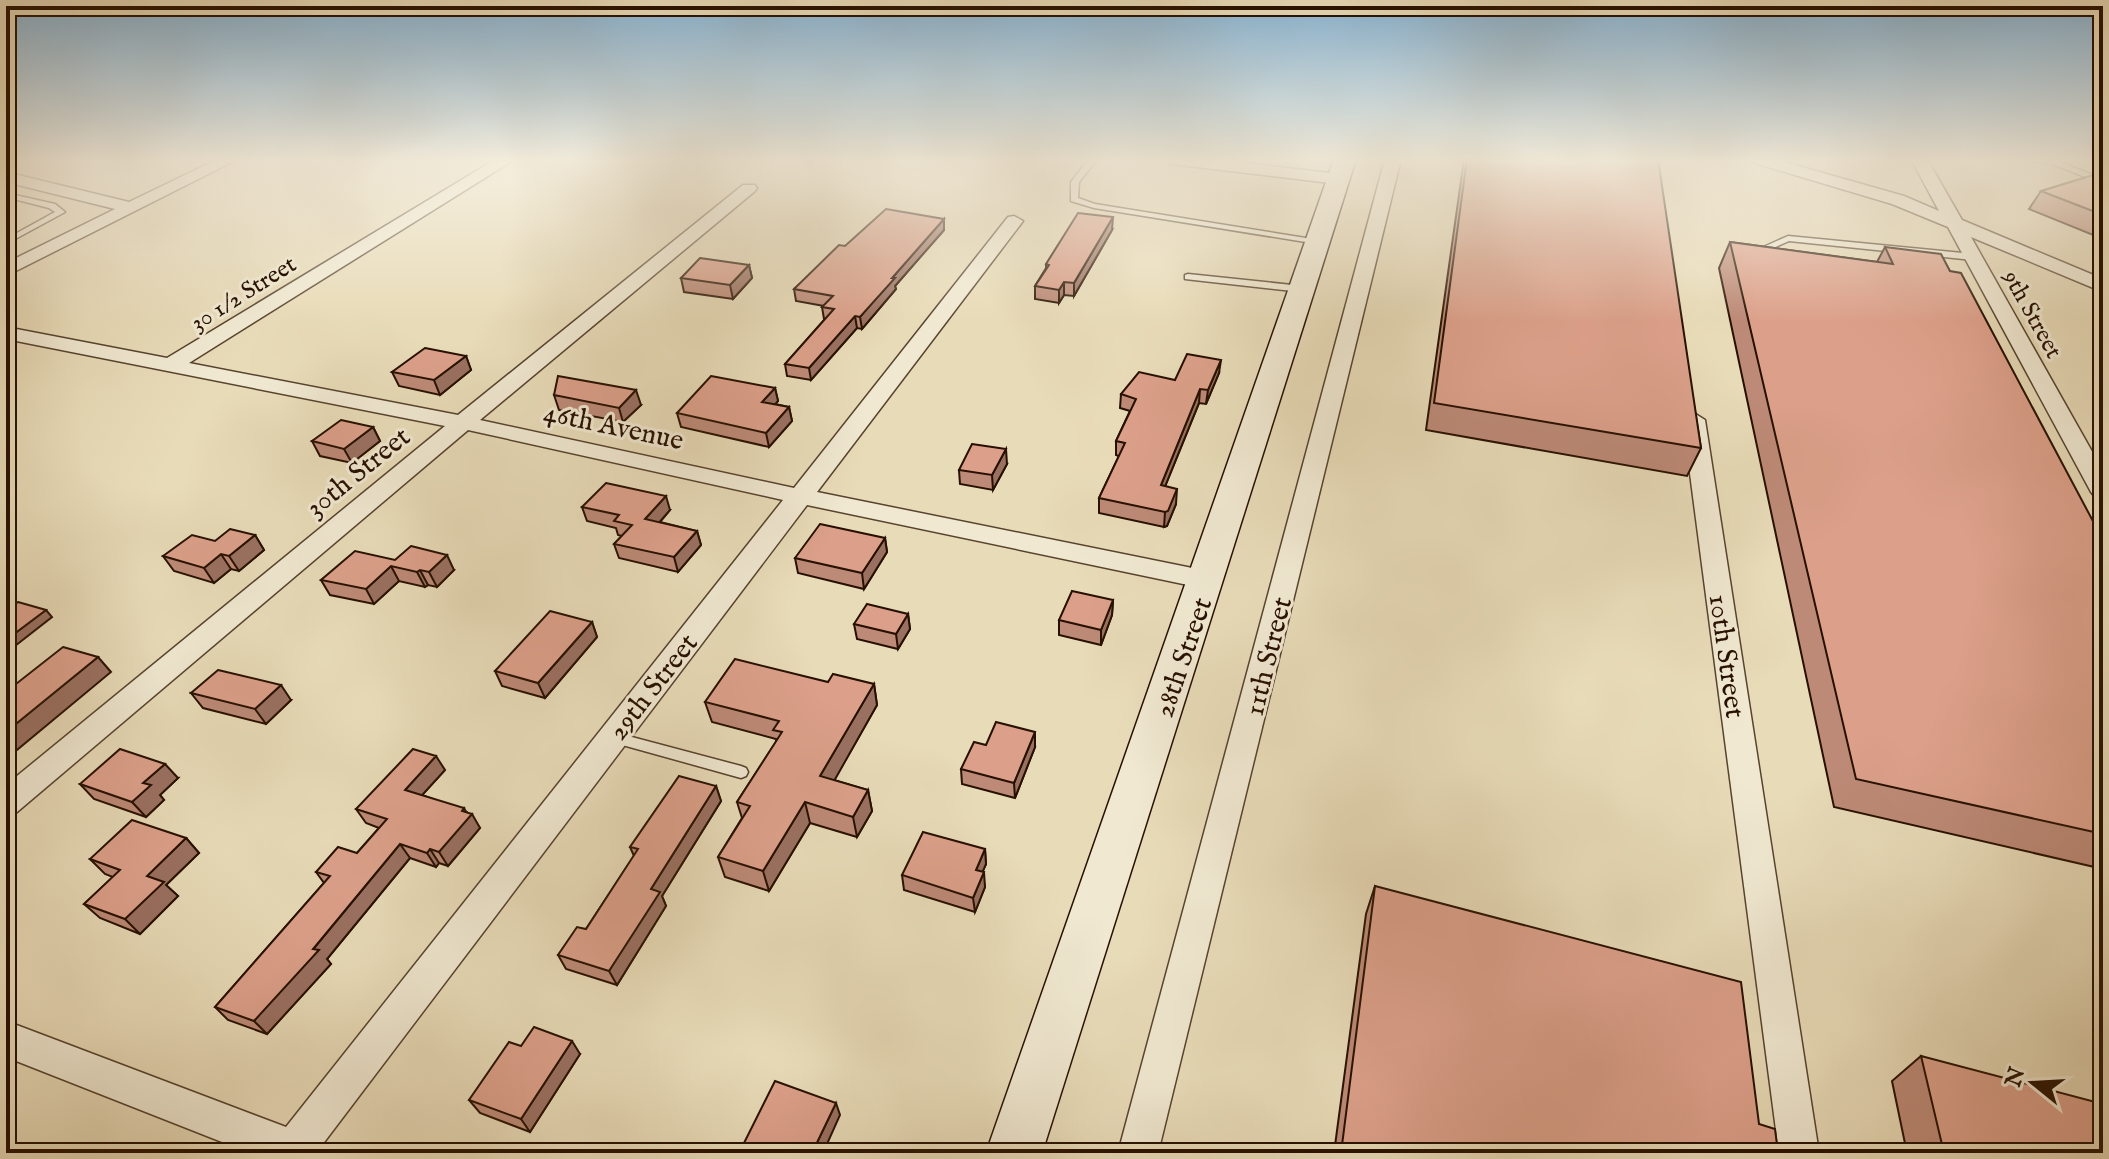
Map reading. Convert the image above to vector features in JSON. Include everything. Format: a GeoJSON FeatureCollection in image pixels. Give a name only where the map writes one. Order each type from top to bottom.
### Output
{"type":"FeatureCollection","features":[{"type":"Feature","properties":{"kind":"main road","name":"28th Street"},"geometry":{"type":"LineString","coordinates":[[1014,1153],[1328,213]]}},
{"type":"Feature","properties":{"kind":"street"},"geometry":{"type":"LineString","coordinates":[[6,270],[121,213]]}},
{"type":"Feature","properties":{"kind":"street","name":"30 1/2 Street"},"geometry":{"type":"LineString","coordinates":[[168,367],[419,213]]}},
{"type":"Feature","properties":{"kind":"street","name":"30th Street"},"geometry":{"type":"LineString","coordinates":[[6,803],[719,213]]}},
{"type":"Feature","properties":{"kind":"street","name":"11th Street"},"geometry":{"type":"LineString","coordinates":[[1138,1153],[1379,213]]}},
{"type":"Feature","properties":{"kind":"street"},"geometry":{"type":"LineString","coordinates":[[1930,213],[2103,286]]}},
{"type":"Feature","properties":{"kind":"street","name":"9th Street"},"geometry":{"type":"LineString","coordinates":[[1949,213],[2103,492]]}},
{"type":"Feature","properties":{"kind":"street","name":"29th Street"},"geometry":{"type":"LineString","coordinates":[[295,1152],[798,496],[1014,221]]}},
{"type":"Feature","properties":{"kind":"street","name":"46th Avenue"},"geometry":{"type":"LineString","coordinates":[[6,333],[464,423],[1207,580]]}},
{"type":"Feature","properties":{"kind":"street","name":"10th Street"},"geometry":{"type":"LineString","coordinates":[[1691,396],[1799,1153]]}},
{"type":"Feature","properties":{"kind":"street"},"geometry":{"type":"LineString","coordinates":[[6,1039],[295,1152]]}},
{"type":"Feature","properties":{"kind":"lane"},"geometry":{"type":"LineString","coordinates":[[6,242],[59,213]]}},
{"type":"Feature","properties":{"kind":"lane"},"geometry":{"type":"LineString","coordinates":[[1138,213],[1318,242]]}},
{"type":"Feature","properties":{"kind":"lane"},"geometry":{"type":"LineString","coordinates":[[1750,255],[1788,238],[1973,257]]}},
{"type":"Feature","properties":{"kind":"lane"},"geometry":{"type":"LineString","coordinates":[[1188,277],[1302,289]]}},
{"type":"Feature","properties":{"kind":"lane"},"geometry":{"type":"LineString","coordinates":[[612,737],[741,772]]}},
{"type":"Feature","properties":{"kind":"building"},"geometry":{"type":"Polygon","coordinates":[[[881,213],[910,213],[944,219],[860,317],[855,316],[809,368],[785,364],[834,309],[822,307],[833,296],[794,289],[839,245],[845,246],[881,213]]]}},
{"type":"Feature","properties":{"kind":"building"},"geometry":{"type":"Polygon","coordinates":[[[1078,213],[1113,217],[1074,283],[1064,282],[1059,290],[1035,286],[1049,265],[1046,264],[1078,213]]]}},
{"type":"Feature","properties":{"kind":"building"},"geometry":{"type":"Polygon","coordinates":[[[1460,213],[1666,213],[1701,448],[1434,403],[1460,213]]]}},
{"type":"Feature","properties":{"kind":"building"},"geometry":{"type":"Polygon","coordinates":[[[1730,242],[1893,264],[1885,247],[1941,254],[1950,271],[1961,273],[2103,540],[2103,834],[1856,779],[1730,242]]]}},
{"type":"Feature","properties":{"kind":"building"},"geometry":{"type":"Polygon","coordinates":[[[700,258],[749,265],[730,285],[681,278],[700,258]]]}},
{"type":"Feature","properties":{"kind":"building"},"geometry":{"type":"Polygon","coordinates":[[[425,348],[466,356],[434,380],[392,372],[425,348]]]}},
{"type":"Feature","properties":{"kind":"building"},"geometry":{"type":"Polygon","coordinates":[[[1187,354],[1221,360],[1208,390],[1200,389],[1161,485],[1177,489],[1168,511],[1099,498],[1125,443],[1116,441],[1136,399],[1121,394],[1139,372],[1175,380],[1187,354]]]}},
{"type":"Feature","properties":{"kind":"building"},"geometry":{"type":"Polygon","coordinates":[[[558,376],[636,390],[619,408],[554,395],[558,376]]]}},
{"type":"Feature","properties":{"kind":"building"},"geometry":{"type":"Polygon","coordinates":[[[711,376],[775,388],[762,402],[789,407],[766,433],[677,413],[711,376]]]}},
{"type":"Feature","properties":{"kind":"building"},"geometry":{"type":"Polygon","coordinates":[[[341,420],[373,427],[344,449],[312,441],[341,420]]]}},
{"type":"Feature","properties":{"kind":"building"},"geometry":{"type":"Polygon","coordinates":[[[972,444],[1006,449],[992,475],[959,470],[972,444]]]}},
{"type":"Feature","properties":{"kind":"building"},"geometry":{"type":"Polygon","coordinates":[[[606,483],[666,496],[645,519],[697,531],[674,557],[614,544],[632,525],[614,521],[619,515],[582,507],[606,483]]]}},
{"type":"Feature","properties":{"kind":"building"},"geometry":{"type":"Polygon","coordinates":[[[820,524],[885,538],[862,573],[795,558],[820,524]]]}},
{"type":"Feature","properties":{"kind":"building"},"geometry":{"type":"Polygon","coordinates":[[[230,529],[255,535],[229,556],[221,554],[204,568],[163,556],[192,535],[215,541],[230,529]]]}},
{"type":"Feature","properties":{"kind":"building"},"geometry":{"type":"Polygon","coordinates":[[[411,546],[447,555],[429,572],[391,566],[366,589],[321,580],[355,551],[395,560],[411,546]]]}},
{"type":"Feature","properties":{"kind":"building"},"geometry":{"type":"Polygon","coordinates":[[[1072,591],[1113,600],[1101,630],[1059,620],[1072,591]]]}},
{"type":"Feature","properties":{"kind":"building"},"geometry":{"type":"Polygon","coordinates":[[[18,602],[46,610],[6,640],[6,611],[18,602]]]}},
{"type":"Feature","properties":{"kind":"building"},"geometry":{"type":"Polygon","coordinates":[[[867,604],[908,614],[896,634],[854,624],[867,604]]]}},
{"type":"Feature","properties":{"kind":"building"},"geometry":{"type":"Polygon","coordinates":[[[550,611],[592,622],[538,683],[495,671],[550,611]]]}},
{"type":"Feature","properties":{"kind":"building"},"geometry":{"type":"Polygon","coordinates":[[[63,647],[98,657],[6,732],[6,681],[16,684],[63,647]]]}},
{"type":"Feature","properties":{"kind":"building"},"geometry":{"type":"Polygon","coordinates":[[[735,659],[828,682],[833,674],[874,684],[820,776],[868,790],[853,817],[805,802],[763,871],[718,857],[750,806],[737,802],[782,732],[773,730],[779,721],[705,702],[735,659]]]}},
{"type":"Feature","properties":{"kind":"building"},"geometry":{"type":"Polygon","coordinates":[[[218,670],[281,685],[255,709],[191,693],[218,670]]]}},
{"type":"Feature","properties":{"kind":"building"},"geometry":{"type":"Polygon","coordinates":[[[996,722],[1035,732],[1014,783],[961,769],[974,742],[986,745],[996,722]]]}},
{"type":"Feature","properties":{"kind":"building"},"geometry":{"type":"Polygon","coordinates":[[[120,749],[165,764],[143,783],[151,785],[132,802],[80,784],[120,749]]]}},
{"type":"Feature","properties":{"kind":"building"},"geometry":{"type":"Polygon","coordinates":[[[413,749],[436,756],[405,790],[464,808],[462,811],[472,814],[439,852],[430,849],[427,853],[400,844],[313,949],[319,950],[254,1021],[215,1007],[330,876],[316,872],[338,847],[357,853],[387,819],[356,809],[413,749]]]}},
{"type":"Feature","properties":{"kind":"building"},"geometry":{"type":"Polygon","coordinates":[[[679,776],[716,786],[651,889],[660,892],[609,971],[558,955],[577,927],[586,929],[638,849],[630,847],[679,776]]]}},
{"type":"Feature","properties":{"kind":"building"},"geometry":{"type":"Polygon","coordinates":[[[132,820],[186,838],[147,876],[164,882],[125,919],[84,904],[120,870],[90,859],[132,820]]]}},
{"type":"Feature","properties":{"kind":"building"},"geometry":{"type":"Polygon","coordinates":[[[923,832],[985,849],[976,870],[984,872],[973,898],[902,875],[923,832]]]}},
{"type":"Feature","properties":{"kind":"building"},"geometry":{"type":"Polygon","coordinates":[[[1375,886],[1741,982],[1759,1124],[1775,1129],[1778,1153],[1341,1153],[1375,886]]]}},
{"type":"Feature","properties":{"kind":"building"},"geometry":{"type":"Polygon","coordinates":[[[534,1027],[572,1041],[521,1119],[469,1100],[509,1042],[521,1046],[534,1027]]]}},
{"type":"Feature","properties":{"kind":"building"},"geometry":{"type":"Polygon","coordinates":[[[1921,1056],[2103,1104],[2103,1153],[1944,1153],[1921,1056]]]}},
{"type":"Feature","properties":{"kind":"building"},"geometry":{"type":"Polygon","coordinates":[[[775,1081],[836,1103],[812,1153],[739,1153],[775,1081]]]}}]}
